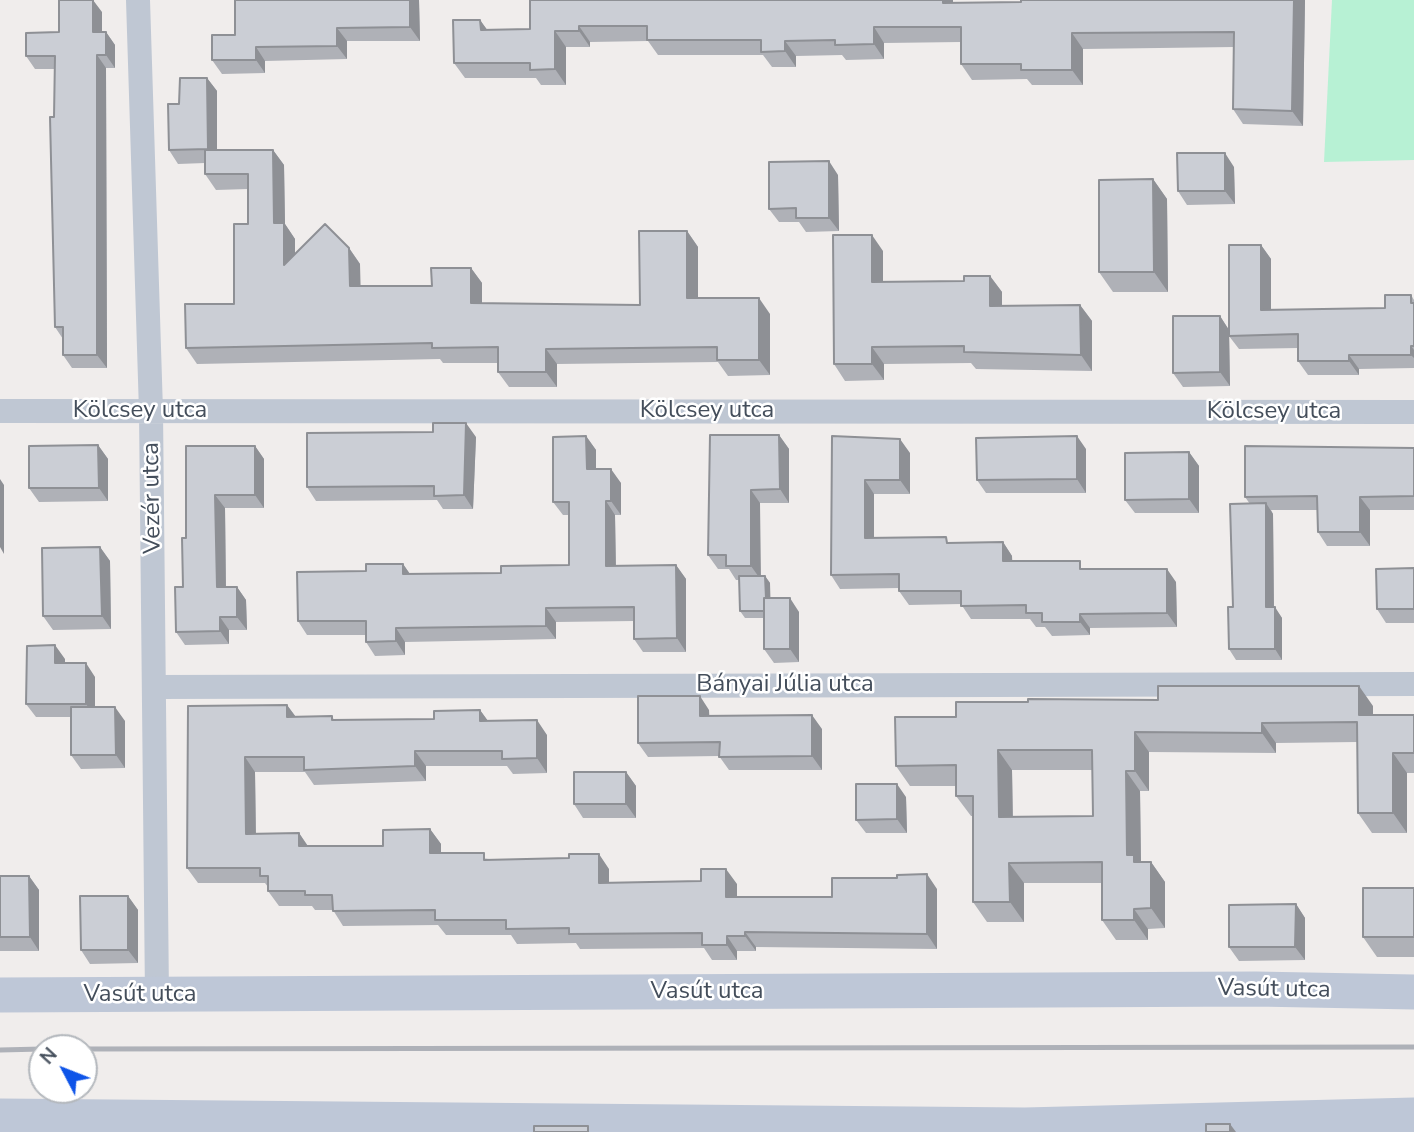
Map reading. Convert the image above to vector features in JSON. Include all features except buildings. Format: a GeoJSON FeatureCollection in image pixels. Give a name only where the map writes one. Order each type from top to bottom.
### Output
{"type":"FeatureCollection","features":[{"type":"Feature","properties":{"kind":"main road","name":"Vasút utca"},"geometry":{"type":"LineString","coordinates":[[0,995],[1256,989],[1414,992]]}},
{"type":"Feature","properties":{"kind":"main road"},"geometry":{"type":"LineString","coordinates":[[0,1116],[1025,1129],[1414,1115]]}},
{"type":"Feature","properties":{"kind":"street","name":"Vezér utca"},"geometry":{"type":"LineString","coordinates":[[138,0],[151,411],[156,687],[157,996]]}},
{"type":"Feature","properties":{"kind":"street","name":"Kölcsey utca"},"geometry":{"type":"LineString","coordinates":[[0,411],[1414,412]]}},
{"type":"Feature","properties":{"kind":"street","name":"Bányai Júlia utca"},"geometry":{"type":"LineString","coordinates":[[156,687],[1414,684]]}},
{"type":"Feature","properties":{"kind":"green space"},"geometry":{"type":"Polygon","coordinates":[[[1332,0],[1414,0],[1414,160],[1324,162],[1332,0]]]}},
{"type":"Feature","properties":{"kind":"railway"},"geometry":{"type":"LineString","coordinates":[[98,1049],[1414,1047]]}},
{"type":"Feature","properties":{"kind":"railway"},"geometry":{"type":"LineString","coordinates":[[0,1050],[28,1049]]}}]}
